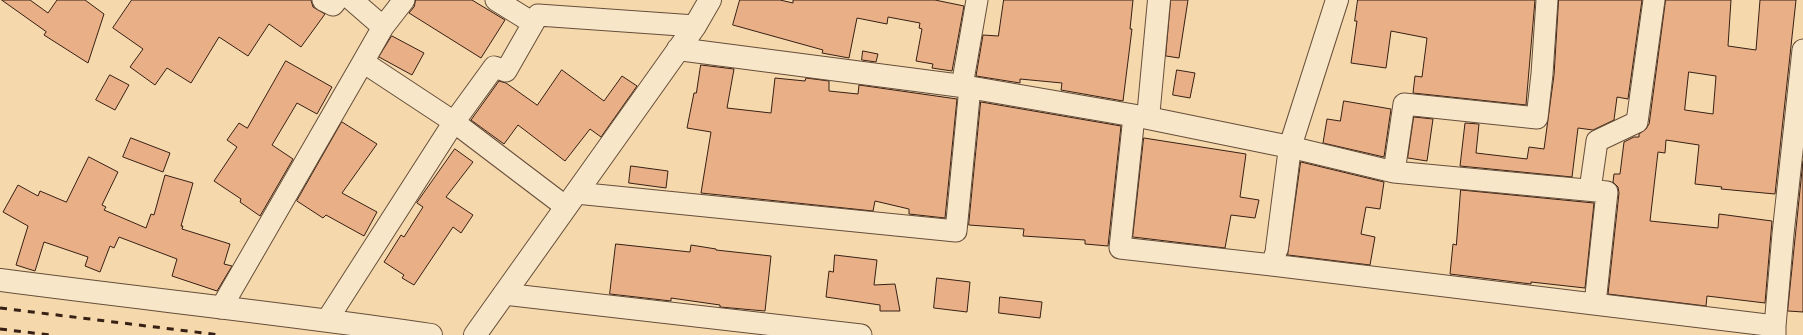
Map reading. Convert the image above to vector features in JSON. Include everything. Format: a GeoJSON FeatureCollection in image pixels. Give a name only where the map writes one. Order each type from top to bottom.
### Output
{"type":"FeatureCollection","features":[{"type":"Feature","properties":{"kind":"street"},"geometry":{"type":"LineString","coordinates":[[323,0],[333,5],[337,0]]}},
{"type":"Feature","properties":{"kind":"street"},"geometry":{"type":"LineString","coordinates":[[352,0],[383,27]]}},
{"type":"Feature","properties":{"kind":"street"},"geometry":{"type":"LineString","coordinates":[[221,308],[383,27],[404,0]]}},
{"type":"Feature","properties":{"kind":"street"},"geometry":{"type":"LineString","coordinates":[[496,0],[534,23]]}},
{"type":"Feature","properties":{"kind":"street"},"geometry":{"type":"LineString","coordinates":[[475,335],[695,26],[710,0]]}},
{"type":"Feature","properties":{"kind":"street"},"geometry":{"type":"LineString","coordinates":[[363,62],[571,200],[956,231],[966,87],[976,0]]}},
{"type":"Feature","properties":{"kind":"street"},"geometry":{"type":"LineString","coordinates":[[1159,0],[1120,248],[1274,257],[1775,331],[1794,216],[1803,50]]}},
{"type":"Feature","properties":{"kind":"street"},"geometry":{"type":"LineString","coordinates":[[1274,257],[1290,147],[1337,0]]}},
{"type":"Feature","properties":{"kind":"street"},"geometry":{"type":"LineString","coordinates":[[1394,172],[1404,104],[1537,118],[1542,74],[1547,0]]}},
{"type":"Feature","properties":{"kind":"street"},"geometry":{"type":"LineString","coordinates":[[1590,190],[1597,141],[1637,122],[1654,0]]}},
{"type":"Feature","properties":{"kind":"street"},"geometry":{"type":"LineString","coordinates":[[327,320],[454,122],[494,66],[506,70],[538,15],[695,26]]}},
{"type":"Feature","properties":{"kind":"street"},"geometry":{"type":"LineString","coordinates":[[678,49],[966,87],[1141,117],[1290,147],[1394,172],[1608,192],[1595,304]]}},
{"type":"Feature","properties":{"kind":"street"},"geometry":{"type":"LineString","coordinates":[[0,280],[327,320],[431,335]]}},
{"type":"Feature","properties":{"kind":"street"},"geometry":{"type":"LineString","coordinates":[[504,294],[861,335]]}},
{"type":"Feature","properties":{"kind":"building"},"geometry":{"type":"Polygon","coordinates":[[[2,0],[30,0],[48,13],[57,0],[85,0],[104,14],[88,63],[44,35],[46,32],[2,0]]]}},
{"type":"Feature","properties":{"kind":"building"},"geometry":{"type":"Polygon","coordinates":[[[132,0],[311,0],[313,7],[325,14],[301,47],[269,24],[248,56],[219,37],[191,83],[167,68],[155,85],[130,67],[143,49],[113,28],[132,0]]]}},
{"type":"Feature","properties":{"kind":"building"},"geometry":{"type":"Polygon","coordinates":[[[416,0],[472,0],[505,20],[481,58],[409,13],[414,7],[416,0]]]}},
{"type":"Feature","properties":{"kind":"building"},"geometry":{"type":"Polygon","coordinates":[[[740,0],[780,0],[793,3],[793,0],[935,0],[964,6],[952,71],[932,68],[933,64],[916,61],[922,29],[919,28],[920,23],[888,17],[887,24],[857,18],[849,58],[822,53],[823,50],[733,25],[740,0]]]}},
{"type":"Feature","properties":{"kind":"building"},"geometry":{"type":"Polygon","coordinates":[[[1004,0],[1133,0],[1130,29],[1132,29],[1123,101],[1061,90],[1062,83],[1020,79],[1020,83],[976,76],[983,35],[998,36],[1004,0]]]}},
{"type":"Feature","properties":{"kind":"building"},"geometry":{"type":"Polygon","coordinates":[[[1171,0],[1188,0],[1179,58],[1166,56],[1171,0]]]}},
{"type":"Feature","properties":{"kind":"building"},"geometry":{"type":"Polygon","coordinates":[[[1358,0],[1535,0],[1526,105],[1413,93],[1415,76],[1422,77],[1427,38],[1391,31],[1386,68],[1351,63],[1357,21],[1355,21],[1358,0]]]}},
{"type":"Feature","properties":{"kind":"building"},"geometry":{"type":"Polygon","coordinates":[[[1559,0],[1642,0],[1628,99],[1617,97],[1614,120],[1593,130],[1578,128],[1572,177],[1460,166],[1465,123],[1479,124],[1476,153],[1527,159],[1529,147],[1544,149],[1554,75],[1559,0]]]}},
{"type":"Feature","properties":{"kind":"building"},"geometry":{"type":"Polygon","coordinates":[[[1666,0],[1731,0],[1728,46],[1756,50],[1760,0],[1796,0],[1775,194],[1721,189],[1722,187],[1695,184],[1699,145],[1666,140],[1665,153],[1658,152],[1650,221],[1718,228],[1719,214],[1772,221],[1765,303],[1707,296],[1706,306],[1608,294],[1619,193],[1618,187],[1613,182],[1614,174],[1620,174],[1624,142],[1634,137],[1639,137],[1639,134],[1646,129],[1649,124],[1666,0]],[[1689,72],[1685,110],[1713,114],[1716,76],[1689,72]]]}},
{"type":"Feature","properties":{"kind":"building"},"geometry":{"type":"Polygon","coordinates":[[[392,36],[424,53],[412,75],[379,57],[392,36]]]}},
{"type":"Feature","properties":{"kind":"building"},"geometry":{"type":"Polygon","coordinates":[[[863,51],[878,54],[876,62],[862,60],[863,51]]]}},
{"type":"Feature","properties":{"kind":"building"},"geometry":{"type":"Polygon","coordinates":[[[286,61],[332,87],[317,114],[297,103],[272,145],[293,159],[260,216],[240,202],[241,199],[214,181],[237,147],[227,140],[239,123],[247,128],[286,61]]]}},
{"type":"Feature","properties":{"kind":"building"},"geometry":{"type":"Polygon","coordinates":[[[701,65],[734,69],[727,108],[771,113],[775,78],[805,81],[806,78],[829,81],[829,91],[858,94],[859,85],[957,99],[945,218],[909,214],[909,209],[875,201],[873,211],[701,193],[711,132],[687,128],[701,65]]]}},
{"type":"Feature","properties":{"kind":"building"},"geometry":{"type":"Polygon","coordinates":[[[562,70],[604,101],[622,76],[637,86],[601,137],[590,129],[565,161],[518,125],[504,144],[471,120],[499,81],[506,83],[537,105],[562,70]]]}},
{"type":"Feature","properties":{"kind":"building"},"geometry":{"type":"Polygon","coordinates":[[[1177,70],[1195,73],[1190,98],[1173,95],[1177,70]]]}},
{"type":"Feature","properties":{"kind":"building"},"geometry":{"type":"Polygon","coordinates":[[[110,75],[129,85],[115,110],[96,100],[110,75]]]}},
{"type":"Feature","properties":{"kind":"building"},"geometry":{"type":"Polygon","coordinates":[[[1344,101],[1391,109],[1384,157],[1323,143],[1327,119],[1340,121],[1344,101]]]}},
{"type":"Feature","properties":{"kind":"building"},"geometry":{"type":"Polygon","coordinates":[[[981,102],[1121,126],[1108,246],[1085,244],[1085,240],[1023,236],[1024,229],[969,225],[981,102]]]}},
{"type":"Feature","properties":{"kind":"building"},"geometry":{"type":"Polygon","coordinates":[[[1414,117],[1433,119],[1427,161],[1408,158],[1414,117]]]}},
{"type":"Feature","properties":{"kind":"building"},"geometry":{"type":"Polygon","coordinates":[[[342,122],[377,144],[342,193],[377,212],[364,236],[326,215],[323,218],[297,201],[342,122]]]}},
{"type":"Feature","properties":{"kind":"building"},"geometry":{"type":"Polygon","coordinates":[[[131,138],[170,153],[163,172],[123,157],[131,138]]]}},
{"type":"Feature","properties":{"kind":"building"},"geometry":{"type":"Polygon","coordinates":[[[1144,138],[1246,154],[1240,197],[1259,200],[1255,218],[1231,215],[1225,248],[1133,237],[1144,138]]]}},
{"type":"Feature","properties":{"kind":"building"},"geometry":{"type":"Polygon","coordinates":[[[455,149],[473,162],[446,197],[473,215],[461,233],[453,227],[414,285],[402,278],[404,275],[384,262],[401,235],[404,237],[423,207],[417,203],[455,149]]]}},
{"type":"Feature","properties":{"kind":"building"},"geometry":{"type":"Polygon","coordinates":[[[89,157],[118,172],[102,205],[106,207],[104,210],[146,228],[151,214],[154,215],[165,175],[193,183],[181,226],[183,226],[182,229],[230,244],[224,264],[232,266],[217,291],[172,276],[177,259],[119,237],[114,248],[110,246],[100,272],[85,266],[88,257],[44,242],[35,271],[16,265],[28,226],[3,212],[18,185],[38,196],[40,191],[66,202],[89,157]]]}},
{"type":"Feature","properties":{"kind":"building"},"geometry":{"type":"Polygon","coordinates":[[[1803,161],[1803,312],[1788,311],[1803,161]]]}},
{"type":"Feature","properties":{"kind":"building"},"geometry":{"type":"Polygon","coordinates":[[[1301,162],[1384,182],[1380,209],[1366,207],[1361,234],[1375,237],[1370,265],[1288,255],[1301,162]]]}},
{"type":"Feature","properties":{"kind":"building"},"geometry":{"type":"Polygon","coordinates":[[[631,166],[668,171],[666,188],[629,183],[631,166]]]}},
{"type":"Feature","properties":{"kind":"building"},"geometry":{"type":"Polygon","coordinates":[[[1461,190],[1594,203],[1585,288],[1531,282],[1531,284],[1450,274],[1453,244],[1456,245],[1461,190]]]}},
{"type":"Feature","properties":{"kind":"building"},"geometry":{"type":"Polygon","coordinates":[[[616,244],[690,252],[691,245],[716,250],[771,256],[765,311],[720,307],[720,305],[671,298],[671,301],[610,294],[616,244]]]}},
{"type":"Feature","properties":{"kind":"building"},"geometry":{"type":"Polygon","coordinates":[[[835,255],[877,260],[874,285],[895,284],[900,311],[880,311],[880,305],[826,297],[829,271],[833,272],[835,255]]]}},
{"type":"Feature","properties":{"kind":"building"},"geometry":{"type":"Polygon","coordinates":[[[937,278],[970,282],[967,312],[934,308],[937,278]]]}},
{"type":"Feature","properties":{"kind":"building"},"geometry":{"type":"Polygon","coordinates":[[[1000,297],[1042,302],[1040,318],[999,313],[1000,297]]]}},
{"type":"Feature","properties":{"kind":"railway"},"geometry":{"type":"LineString","coordinates":[[0,308],[220,335]]}},
{"type":"Feature","properties":{"kind":"railway"},"geometry":{"type":"LineString","coordinates":[[0,329],[50,335]]}}]}
